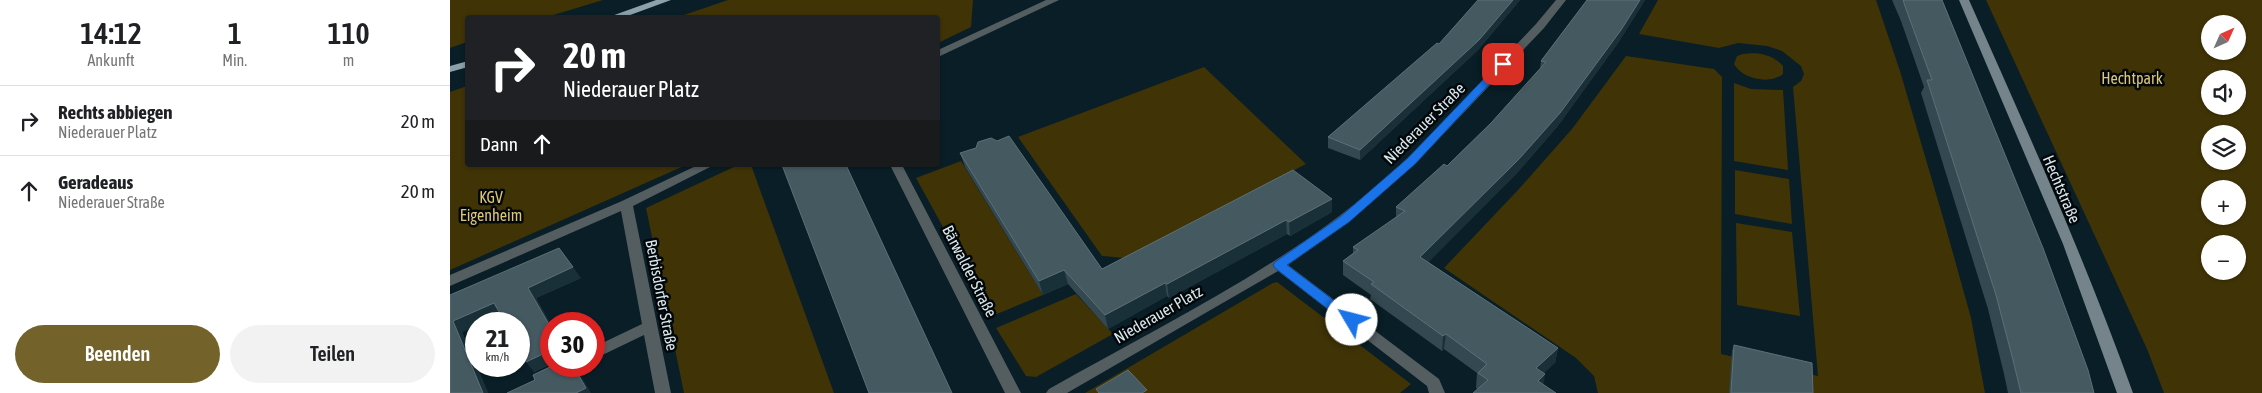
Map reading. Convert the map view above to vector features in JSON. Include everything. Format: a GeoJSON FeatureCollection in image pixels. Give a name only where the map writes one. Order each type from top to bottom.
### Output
{"type":"FeatureCollection","features":[{"type":"Feature","properties":{"kind":"main road"},"geometry":{"type":"LineString","coordinates":[[620,15],[666,0]]}},
{"type":"Feature","properties":{"kind":"main road"},"geometry":{"type":"LineString","coordinates":[[450,69],[465,65]]}},
{"type":"Feature","properties":{"kind":"street"},"geometry":{"type":"LineString","coordinates":[[940,53],[1054,0]]}},
{"type":"Feature","properties":{"kind":"street","name":"Niederauer Straße"},"geometry":{"type":"LineString","coordinates":[[1344,219],[1411,161],[1540,26],[1561,0]]}},
{"type":"Feature","properties":{"kind":"street","name":"Hechtstraße"},"geometry":{"type":"LineString","coordinates":[[1964,0],[2090,298],[2125,393]]}},
{"type":"Feature","properties":{"kind":"street"},"geometry":{"type":"LineString","coordinates":[[450,281],[626,204],[704,167]]}},
{"type":"Feature","properties":{"kind":"street","name":"Bärwalder Straße"},"geometry":{"type":"LineString","coordinates":[[897,167],[1013,393]]}},
{"type":"Feature","properties":{"kind":"street","name":"Berbisdorfer Straße"},"geometry":{"type":"LineString","coordinates":[[626,204],[662,393]]}},
{"type":"Feature","properties":{"kind":"street","name":"Niederauer Platz"},"geometry":{"type":"LineString","coordinates":[[1054,393],[1279,265],[1344,219]]}},
{"type":"Feature","properties":{"kind":"street"},"geometry":{"type":"LineString","coordinates":[[1279,265],[1434,383],[1437,393]]}},
{"type":"Feature","properties":{"kind":"street"},"geometry":{"type":"LineString","coordinates":[[605,348],[650,326]]}},
{"type":"Feature","properties":{"kind":"green space"},"geometry":{"type":"Polygon","coordinates":[[[450,0],[603,0],[554,15],[465,15],[465,43],[450,48],[450,0]]]}},
{"type":"Feature","properties":{"kind":"green space"},"geometry":{"type":"Polygon","coordinates":[[[728,0],[973,0],[971,27],[940,42],[940,15],[684,15],[728,0]]]}},
{"type":"Feature","properties":{"kind":"green space"},"geometry":{"type":"Polygon","coordinates":[[[1658,0],[1876,0],[1900,71],[1971,318],[1985,393],[1598,393],[1594,376],[1576,358],[1444,268],[1518,190],[1572,129],[1626,56],[1714,69],[1722,77],[1721,354],[1818,376],[1793,87],[1801,81],[1804,74],[1801,66],[1782,51],[1767,46],[1738,43],[1719,48],[1639,34],[1658,0]]]}},
{"type":"Feature","properties":{"kind":"green space","name":"Hechtpark"},"geometry":{"type":"Polygon","coordinates":[[[1986,0],[2262,0],[2262,393],[2164,393],[2147,349],[1986,0]]]}},
{"type":"Feature","properties":{"kind":"green space"},"geometry":{"type":"Polygon","coordinates":[[[1754,53],[1769,56],[1783,66],[1783,74],[1764,80],[1750,77],[1734,64],[1737,56],[1754,53]]]}},
{"type":"Feature","properties":{"kind":"green space"},"geometry":{"type":"Polygon","coordinates":[[[1204,67],[1306,164],[1125,258],[1102,256],[1018,137],[1204,67]]]}},
{"type":"Feature","properties":{"kind":"green space"},"geometry":{"type":"Polygon","coordinates":[[[1734,83],[1751,89],[1783,90],[1788,170],[1734,161],[1734,83]]]}},
{"type":"Feature","properties":{"kind":"green space","name":"KGV Eigenheim"},"geometry":{"type":"Polygon","coordinates":[[[465,87],[465,167],[682,167],[450,270],[450,92],[465,87]]]}},
{"type":"Feature","properties":{"kind":"green space"},"geometry":{"type":"Polygon","coordinates":[[[961,161],[1043,295],[992,316],[916,178],[961,161]]]}},
{"type":"Feature","properties":{"kind":"green space"},"geometry":{"type":"Polygon","coordinates":[[[734,167],[752,167],[834,393],[684,393],[646,208],[734,167]]]}},
{"type":"Feature","properties":{"kind":"green space"},"geometry":{"type":"Polygon","coordinates":[[[1735,170],[1789,179],[1792,224],[1735,214],[1735,170]]]}},
{"type":"Feature","properties":{"kind":"green space"},"geometry":{"type":"Polygon","coordinates":[[[1736,223],[1792,232],[1800,316],[1737,305],[1736,223]]]}},
{"type":"Feature","properties":{"kind":"green space"},"geometry":{"type":"Polygon","coordinates":[[[1277,282],[1411,384],[1400,393],[1085,393],[1273,283],[1277,282]]]}},
{"type":"Feature","properties":{"kind":"green space"},"geometry":{"type":"Polygon","coordinates":[[[1076,294],[1113,334],[1036,377],[1026,376],[996,328],[1076,294]]]}},
{"type":"Feature","properties":{"kind":"building"},"geometry":{"type":"Polygon","coordinates":[[[1478,0],[1513,0],[1479,40],[1360,150],[1328,137],[1437,43],[1439,44],[1478,0]]]}},
{"type":"Feature","properties":{"kind":"building"},"geometry":{"type":"Polygon","coordinates":[[[1587,0],[1640,0],[1621,30],[1560,113],[1519,159],[1420,257],[1558,348],[1536,368],[1545,374],[1538,381],[1556,393],[1473,393],[1488,380],[1478,373],[1487,364],[1446,334],[1443,336],[1371,284],[1374,282],[1343,261],[1358,250],[1353,247],[1405,211],[1396,207],[1444,164],[1447,166],[1491,123],[1546,62],[1541,61],[1587,0]]]}},
{"type":"Feature","properties":{"kind":"building"},"geometry":{"type":"Polygon","coordinates":[[[1903,0],[1942,0],[2043,248],[2088,370],[2094,393],[2021,393],[1996,295],[1927,80],[1932,80],[1903,0]]]}},
{"type":"Feature","properties":{"kind":"building"},"geometry":{"type":"Polygon","coordinates":[[[1009,136],[1102,269],[1293,170],[1332,199],[1289,222],[1286,220],[1105,315],[1064,270],[1039,281],[960,153],[976,148],[978,142],[991,138],[997,141],[1009,136]]]}},
{"type":"Feature","properties":{"kind":"building"},"geometry":{"type":"Polygon","coordinates":[[[783,167],[847,167],[952,393],[869,393],[783,167]]]}},
{"type":"Feature","properties":{"kind":"building"},"geometry":{"type":"Polygon","coordinates":[[[559,248],[573,267],[528,288],[542,312],[540,312],[540,355],[530,360],[530,312],[499,312],[494,303],[474,312],[465,312],[465,316],[453,321],[465,350],[465,377],[476,377],[483,393],[450,393],[450,295],[559,248]]]}},
{"type":"Feature","properties":{"kind":"building"},"geometry":{"type":"Polygon","coordinates":[[[1734,345],[1812,363],[1813,393],[1731,393],[1734,345]]]}},
{"type":"Feature","properties":{"kind":"building"},"geometry":{"type":"Polygon","coordinates":[[[1128,370],[1147,390],[1142,393],[1099,393],[1096,389],[1128,370]]]}},
{"type":"Feature","properties":{"kind":"building"},"geometry":{"type":"Polygon","coordinates":[[[540,372],[540,377],[580,377],[586,388],[576,393],[507,393],[535,380],[533,375],[540,372]]]}},
{"type":"Feature","properties":{"kind":"route"},"geometry":{"type":"LineString","coordinates":[[1352,320],[1279,265],[1344,219],[1411,161],[1503,64]]}}]}
